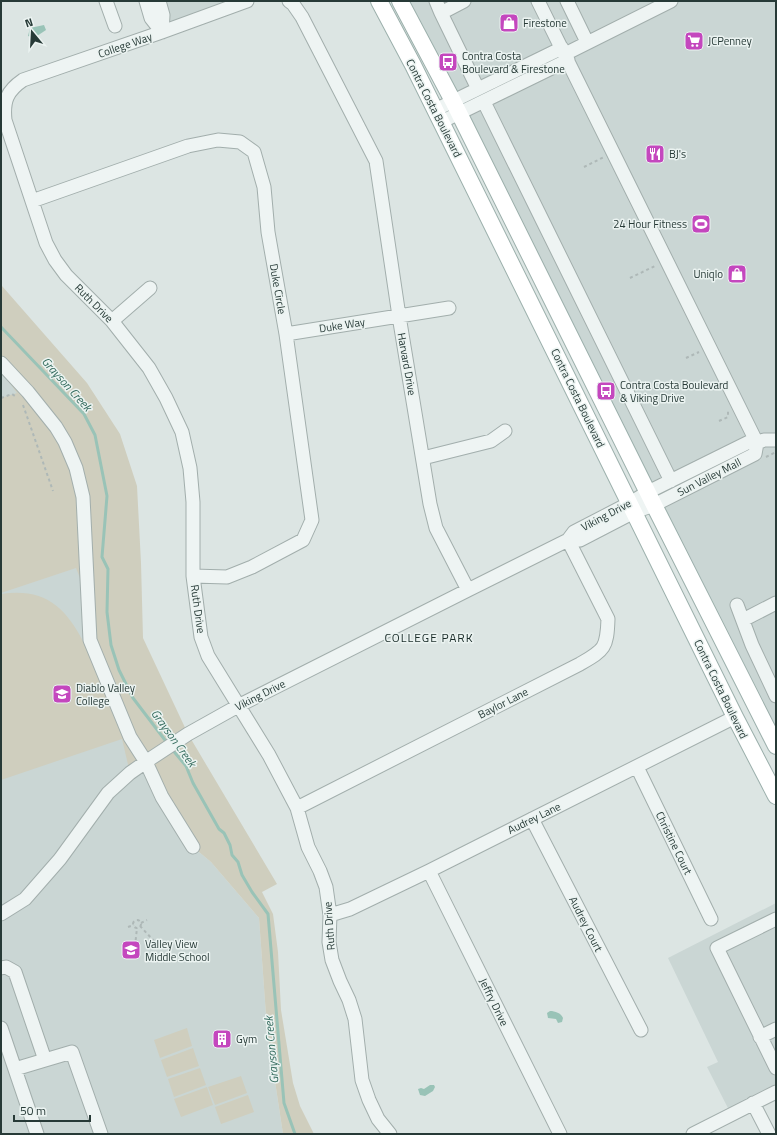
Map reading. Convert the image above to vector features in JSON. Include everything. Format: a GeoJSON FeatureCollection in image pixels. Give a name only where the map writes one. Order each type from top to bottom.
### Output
{"type":"FeatureCollection","features":[{"type":"Feature","properties":{"kind":"main road","name":"Contra Costa Boulevard"},"geometry":{"type":"LineString","coordinates":[[378,1],[413,65],[735,717],[776,796]]}},
{"type":"Feature","properties":{"kind":"main road","name":"Contra Costa Boulevard"},"geometry":{"type":"LineString","coordinates":[[403,2],[776,746]]}},
{"type":"Feature","properties":{"kind":"street"},"geometry":{"type":"LineString","coordinates":[[106,1],[115,26]]}},
{"type":"Feature","properties":{"kind":"street"},"geometry":{"type":"LineString","coordinates":[[146,1],[152,18],[162,32]]}},
{"type":"Feature","properties":{"kind":"street"},"geometry":{"type":"LineString","coordinates":[[159,1],[164,15],[162,32]]}},
{"type":"Feature","properties":{"kind":"street","name":"College Way"},"geometry":{"type":"LineString","coordinates":[[7,95],[14,86],[23,80],[247,1]]}},
{"type":"Feature","properties":{"kind":"street","name":"Harvard Drive"},"geometry":{"type":"LineString","coordinates":[[289,1],[293,4],[302,17],[376,161],[399,316],[430,504],[436,528],[468,590]]}},
{"type":"Feature","properties":{"kind":"street"},"geometry":{"type":"LineString","coordinates":[[436,1],[478,89]]}},
{"type":"Feature","properties":{"kind":"street"},"geometry":{"type":"LineString","coordinates":[[441,13],[464,1]]}},
{"type":"Feature","properties":{"kind":"street"},"geometry":{"type":"LineString","coordinates":[[538,1],[757,443]]}},
{"type":"Feature","properties":{"kind":"street"},"geometry":{"type":"LineString","coordinates":[[567,1],[588,42]]}},
{"type":"Feature","properties":{"kind":"street"},"geometry":{"type":"LineString","coordinates":[[456,107],[484,102],[508,90],[565,54],[672,1]]}},
{"type":"Feature","properties":{"kind":"street"},"geometry":{"type":"LineString","coordinates":[[438,116],[456,107],[478,89],[501,77],[565,54]]}},
{"type":"Feature","properties":{"kind":"street"},"geometry":{"type":"LineString","coordinates":[[501,77],[508,90]]}},
{"type":"Feature","properties":{"kind":"street","name":"Ruth Drive"},"geometry":{"type":"LineString","coordinates":[[7,95],[4,110],[5,120],[46,243],[66,276],[112,321],[149,368],[166,398],[182,432],[190,468],[193,502],[193,576],[201,637],[208,656],[269,755],[297,808],[308,847],[326,887],[330,916],[329,942],[332,960],[349,1000],[355,1019],[362,1080],[375,1113],[390,1134]]}},
{"type":"Feature","properties":{"kind":"street"},"geometry":{"type":"LineString","coordinates":[[484,102],[671,481]]}},
{"type":"Feature","properties":{"kind":"street","name":"Duke Circle"},"geometry":{"type":"LineString","coordinates":[[32,201],[188,146],[218,140],[240,142],[254,152],[264,187],[268,232],[286,334],[312,520],[303,540],[252,567],[227,577],[193,576]]}},
{"type":"Feature","properties":{"kind":"street"},"geometry":{"type":"LineString","coordinates":[[112,321],[150,288]]}},
{"type":"Feature","properties":{"kind":"street","name":"Duke Way"},"geometry":{"type":"LineString","coordinates":[[286,334],[449,308]]}},
{"type":"Feature","properties":{"kind":"street"},"geometry":{"type":"LineString","coordinates":[[1,364],[28,392],[56,427],[65,442],[76,468],[83,497],[90,640],[130,737],[148,760],[162,797],[193,847]]}},
{"type":"Feature","properties":{"kind":"street"},"geometry":{"type":"LineString","coordinates":[[423,458],[491,441],[505,431]]}},
{"type":"Feature","properties":{"kind":"street","name":"Sun Valley Mall"},"geometry":{"type":"LineString","coordinates":[[651,498],[671,481],[748,442],[757,443],[764,440],[776,440]]}},
{"type":"Feature","properties":{"kind":"street","name":"Sun Valley Mall"},"geometry":{"type":"LineString","coordinates":[[651,498],[755,454],[757,443]]}},
{"type":"Feature","properties":{"kind":"street","name":"Viking Drive"},"geometry":{"type":"LineString","coordinates":[[1,914],[25,899],[60,859],[108,793],[130,773],[188,734],[238,706],[568,540],[574,532],[632,508],[651,498]]}},
{"type":"Feature","properties":{"kind":"street","name":"Baylor Lane"},"geometry":{"type":"LineString","coordinates":[[297,808],[580,664],[600,651],[606,638],[608,619],[568,540]]}},
{"type":"Feature","properties":{"kind":"street"},"geometry":{"type":"LineString","coordinates":[[743,620],[776,603]]}},
{"type":"Feature","properties":{"kind":"street"},"geometry":{"type":"LineString","coordinates":[[737,605],[752,645],[776,696]]}},
{"type":"Feature","properties":{"kind":"street","name":"Audrey Lane"},"geometry":{"type":"LineString","coordinates":[[330,916],[350,909],[429,871],[735,717]]}},
{"type":"Feature","properties":{"kind":"street","name":"Christine Court"},"geometry":{"type":"LineString","coordinates":[[637,767],[711,919]]}},
{"type":"Feature","properties":{"kind":"street","name":"Audrey Court"},"geometry":{"type":"LineString","coordinates":[[532,819],[641,1030]]}},
{"type":"Feature","properties":{"kind":"street","name":"Jeffry Drive"},"geometry":{"type":"LineString","coordinates":[[429,871],[560,1134]]}},
{"type":"Feature","properties":{"kind":"street"},"geometry":{"type":"LineString","coordinates":[[774,1062],[760,1037],[717,948],[776,919]]}},
{"type":"Feature","properties":{"kind":"street"},"geometry":{"type":"LineString","coordinates":[[1,968],[6,967],[15,972],[44,1060]]}},
{"type":"Feature","properties":{"kind":"street"},"geometry":{"type":"LineString","coordinates":[[1,1028],[37,1134]]}},
{"type":"Feature","properties":{"kind":"street"},"geometry":{"type":"LineString","coordinates":[[760,1037],[776,1029]]}},
{"type":"Feature","properties":{"kind":"street"},"geometry":{"type":"LineString","coordinates":[[15,1069],[72,1052],[101,1134]]}},
{"type":"Feature","properties":{"kind":"street"},"geometry":{"type":"LineString","coordinates":[[693,1134],[776,1092]]}},
{"type":"Feature","properties":{"kind":"street"},"geometry":{"type":"LineString","coordinates":[[753,1103],[768,1134]]}},
{"type":"Feature","properties":{"kind":"path"},"geometry":{"type":"LineString","coordinates":[[1,398],[12,394],[17,397]]}},
{"type":"Feature","properties":{"kind":"path"},"geometry":{"type":"LineString","coordinates":[[22,400],[53,491]]}},
{"type":"Feature","properties":{"kind":"path"},"geometry":{"type":"LineString","coordinates":[[128,927],[134,925],[136,920],[140,921],[141,923]]}},
{"type":"Feature","properties":{"kind":"path"},"geometry":{"type":"LineString","coordinates":[[134,946],[137,928],[141,923],[148,920]]}},
{"type":"Feature","properties":{"kind":"path"},"geometry":{"type":"LineString","coordinates":[[134,925],[137,928]]}},
{"type":"Feature","properties":{"kind":"path"},"geometry":{"type":"LineString","coordinates":[[140,926],[155,942]]}},
{"type":"Feature","properties":{"kind":"shaded area"},"geometry":{"type":"Polygon","coordinates":[[[159,1],[247,1],[162,32],[159,1]]]}},
{"type":"Feature","properties":{"kind":"shaded area"},"geometry":{"type":"Polygon","coordinates":[[[400,1],[776,1],[776,746],[400,1]]]}},
{"type":"Feature","properties":{"kind":"shaded area"},"geometry":{"type":"Polygon","coordinates":[[[44,25],[46,30],[34,38],[28,36],[30,28],[44,25]]]}},
{"type":"Feature","properties":{"kind":"shaded area"},"geometry":{"type":"Polygon","coordinates":[[[1,283],[87,383],[120,434],[137,486],[143,638],[188,734],[277,884],[262,892],[273,914],[278,952],[281,1010],[293,1083],[300,1106],[314,1134],[283,1134],[267,1029],[259,918],[211,862],[193,847],[146,762],[130,773],[122,739],[1,780],[1,594],[29,594],[52,602],[69,619],[84,643],[82,583],[76,568],[1,593],[1,398],[17,393],[1,371],[1,283]]]}},
{"type":"Feature","properties":{"kind":"shaded area"},"geometry":{"type":"Polygon","coordinates":[[[1,347],[193,847],[211,862],[259,918],[267,1029],[283,1134],[1,1134],[1,347]]]}},
{"type":"Feature","properties":{"kind":"shaded area"},"geometry":{"type":"Polygon","coordinates":[[[776,903],[776,1092],[731,1114],[707,1067],[718,1062],[668,958],[776,903]]]}},
{"type":"Feature","properties":{"kind":"shaded area"},"geometry":{"type":"Polygon","coordinates":[[[550,1011],[561,1015],[563,1018],[562,1022],[558,1023],[556,1019],[548,1018],[547,1013],[550,1011]]]}},
{"type":"Feature","properties":{"kind":"shaded area"},"geometry":{"type":"Polygon","coordinates":[[[187,1028],[192,1046],[160,1058],[154,1040],[187,1028]]]}},
{"type":"Feature","properties":{"kind":"shaded area"},"geometry":{"type":"Polygon","coordinates":[[[193,1048],[199,1066],[167,1077],[161,1060],[193,1048]]]}},
{"type":"Feature","properties":{"kind":"shaded area"},"geometry":{"type":"Polygon","coordinates":[[[200,1068],[206,1085],[174,1097],[168,1079],[200,1068]]]}},
{"type":"Feature","properties":{"kind":"shaded area"},"geometry":{"type":"Polygon","coordinates":[[[241,1076],[247,1093],[215,1105],[208,1087],[241,1076]]]}},
{"type":"Feature","properties":{"kind":"shaded area"},"geometry":{"type":"Polygon","coordinates":[[[430,1085],[434,1085],[435,1087],[433,1091],[425,1096],[420,1095],[418,1089],[424,1089],[430,1085]]]}},
{"type":"Feature","properties":{"kind":"shaded area"},"geometry":{"type":"Polygon","coordinates":[[[207,1087],[213,1105],[181,1117],[174,1099],[207,1087]]]}},
{"type":"Feature","properties":{"kind":"shaded area"},"geometry":{"type":"Polygon","coordinates":[[[248,1095],[254,1112],[221,1124],[215,1107],[248,1095]]]}},
{"type":"Feature","properties":{"kind":"waterway","name":"Grayson Creek"},"geometry":{"type":"LineString","coordinates":[[1,327],[84,414],[95,435],[107,496],[102,557],[108,569],[107,612],[111,645],[119,670],[133,698],[168,744]]}},
{"type":"Feature","properties":{"kind":"waterway","name":"Grayson Creek"},"geometry":{"type":"LineString","coordinates":[[171,748],[186,766],[193,783],[219,829],[224,833],[230,845],[232,855],[238,862],[242,875],[268,914],[284,1103],[295,1134]]}},
{"type":"Feature","properties":{"kind":"place","name":"Firestone"},"geometry":{"type":"Point","coordinates":[509,23]}},
{"type":"Feature","properties":{"kind":"place","name":"JCPenney"},"geometry":{"type":"Point","coordinates":[694,41]}},
{"type":"Feature","properties":{"kind":"place","name":"Contra Costa Boulevard & Firestone"},"geometry":{"type":"Point","coordinates":[448,62]}},
{"type":"Feature","properties":{"kind":"place","name":"BJ's"},"geometry":{"type":"Point","coordinates":[655,154]}},
{"type":"Feature","properties":{"kind":"place","name":"24 Hour Fitness"},"geometry":{"type":"Point","coordinates":[701,224]}},
{"type":"Feature","properties":{"kind":"place","name":"Uniqlo"},"geometry":{"type":"Point","coordinates":[737,274]}},
{"type":"Feature","properties":{"kind":"place","name":"Contra Costa Boulevard & Viking Drive"},"geometry":{"type":"Point","coordinates":[606,391]}},
{"type":"Feature","properties":{"kind":"place","name":"Diablo Valley College"},"geometry":{"type":"Point","coordinates":[62,694]}},
{"type":"Feature","properties":{"kind":"place","name":"Valley View Middle School"},"geometry":{"type":"Point","coordinates":[131,950]}},
{"type":"Feature","properties":{"kind":"place","name":"Gym"},"geometry":{"type":"Point","coordinates":[222,1039]}},
{"type":"Feature","properties":{"kind":"district","name":"COLLEGE PARK"},"geometry":{"type":"Point","coordinates":[429,637]}}]}
